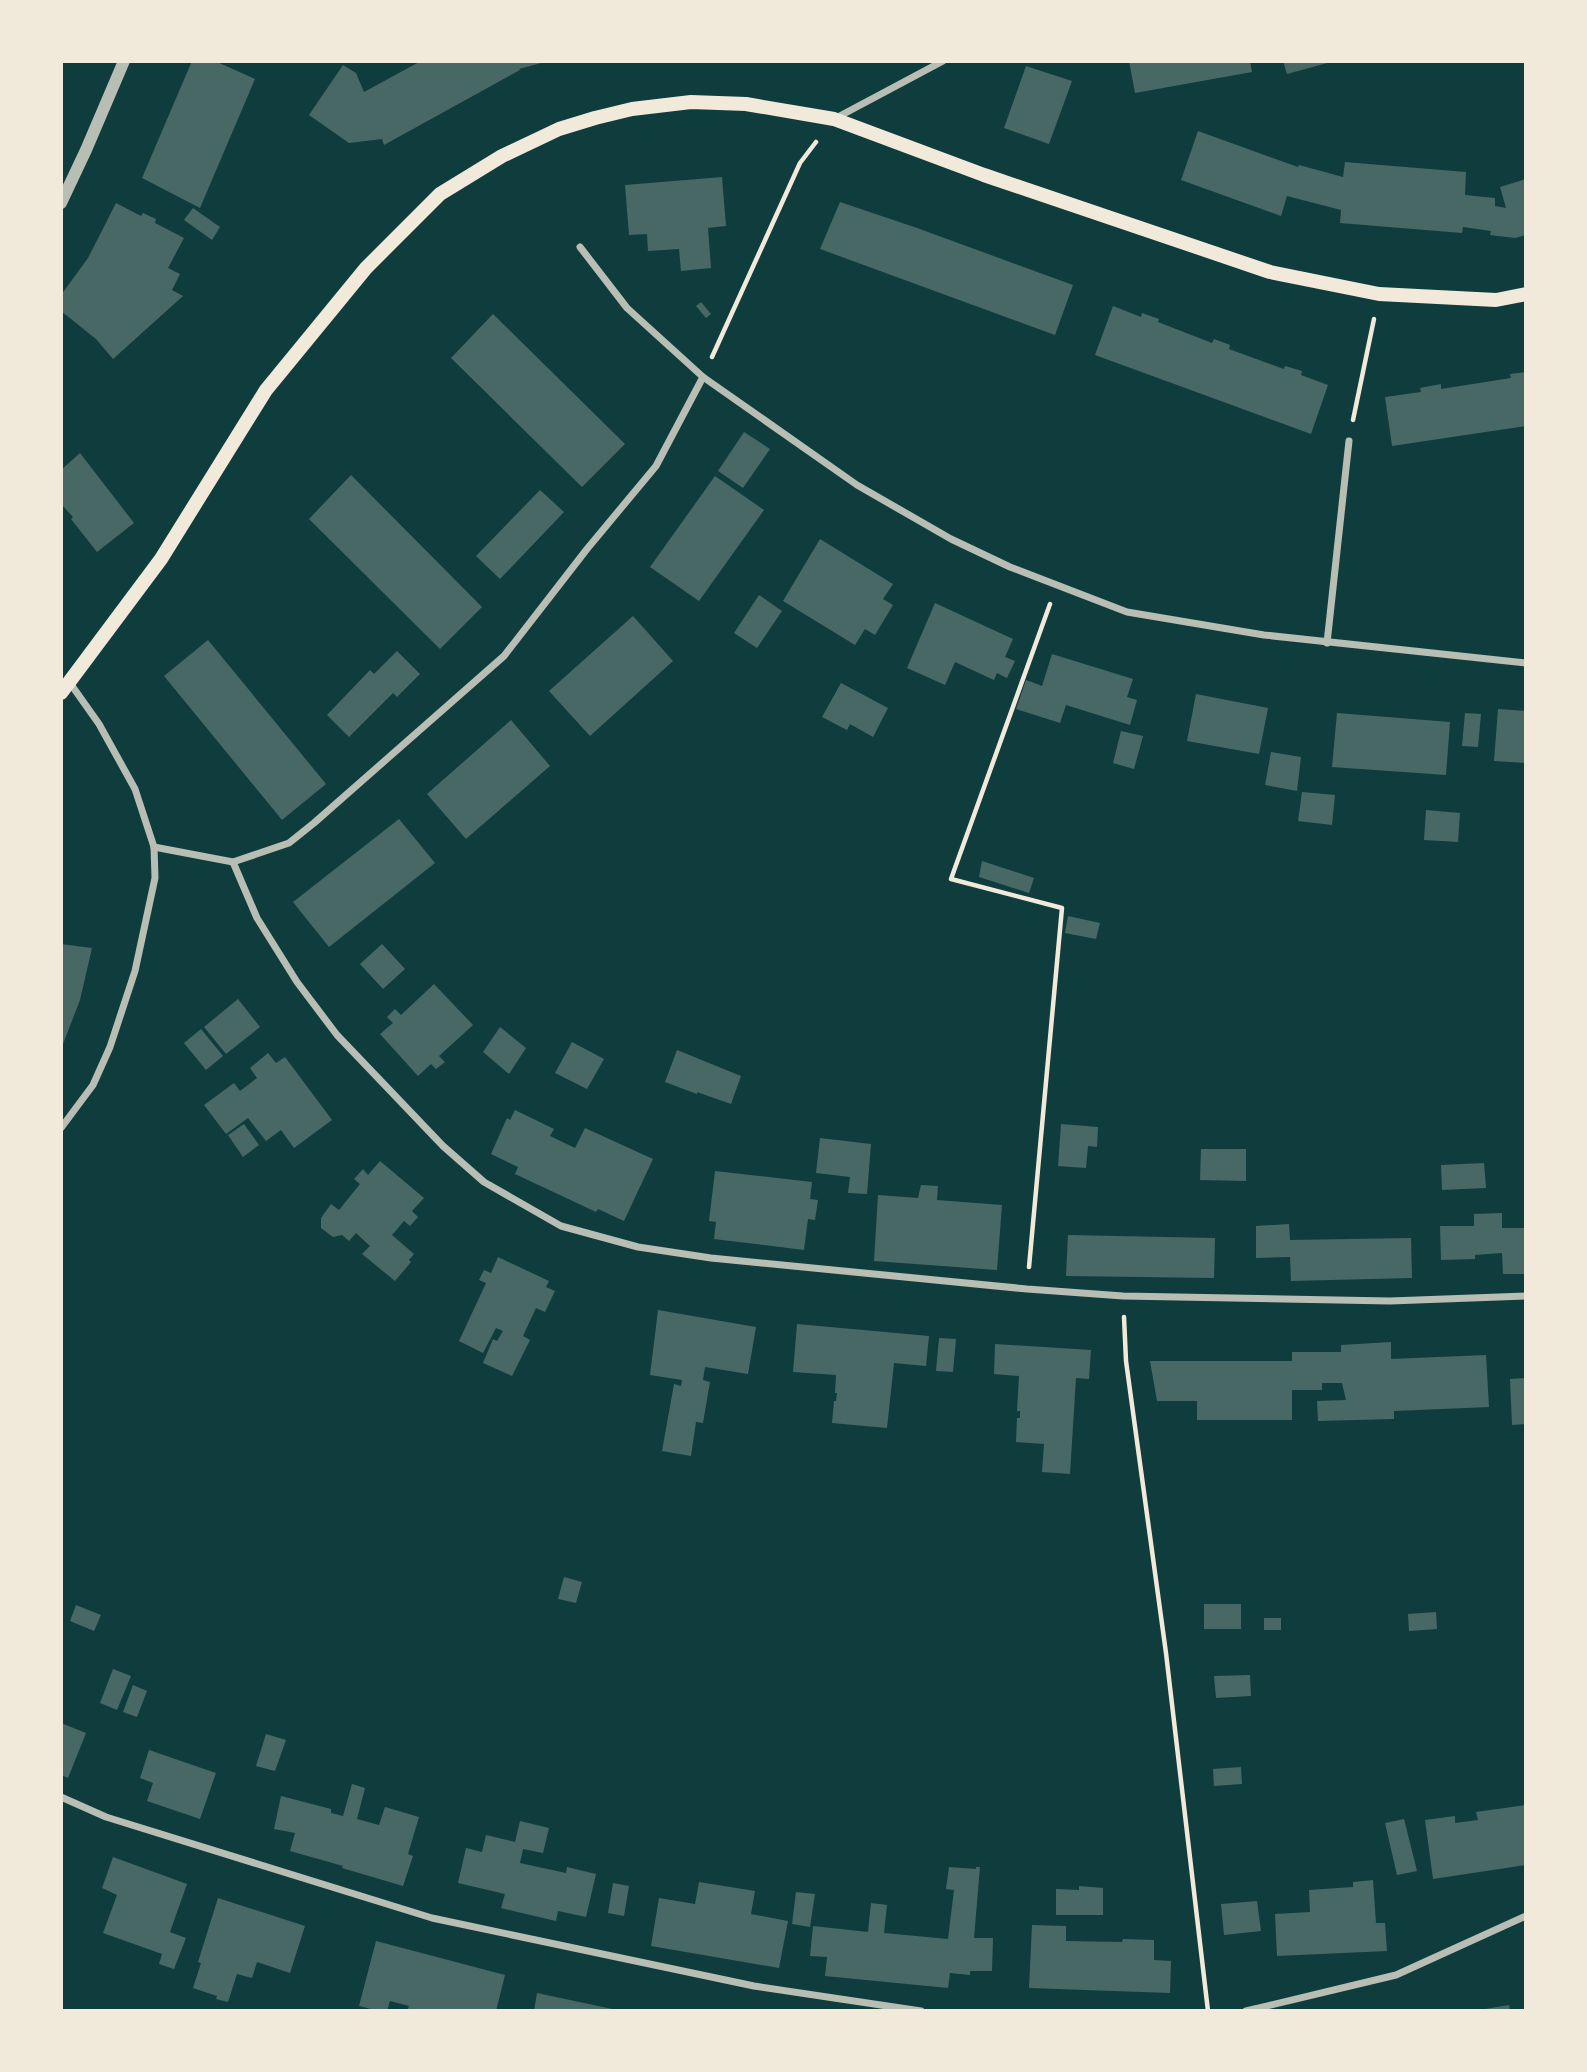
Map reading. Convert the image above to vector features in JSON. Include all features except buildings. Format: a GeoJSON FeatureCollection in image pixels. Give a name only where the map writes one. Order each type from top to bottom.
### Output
{"type":"FeatureCollection","features":[{"type":"Feature","properties":{"kind":"main road"},"geometry":{"type":"LineString","coordinates":[[66,688],[161,559],[266,390],[366,268],[440,194],[502,156],[559,129],[632,108],[691,102],[746,104],[834,119],[984,175],[1270,272],[1379,294],[1496,300],[1526,294]]}},
{"type":"Feature","properties":{"kind":"street"},"geometry":{"type":"LineString","coordinates":[[61,203],[124,61]]}},
{"type":"Feature","properties":{"kind":"street"},"geometry":{"type":"LineString","coordinates":[[834,119],[943,61]]}},
{"type":"Feature","properties":{"kind":"street"},"geometry":{"type":"LineString","coordinates":[[580,247],[626,308],[703,377],[857,485],[951,539],[1010,567],[1127,612],[1264,635],[1526,663]]}},
{"type":"Feature","properties":{"kind":"street"},"geometry":{"type":"LineString","coordinates":[[154,847],[233,862],[289,843],[504,656],[656,466],[703,377]]}},
{"type":"Feature","properties":{"kind":"street"},"geometry":{"type":"LineString","coordinates":[[1327,643],[1349,441]]}},
{"type":"Feature","properties":{"kind":"street"},"geometry":{"type":"LineString","coordinates":[[61,1128],[93,1085],[114,1036],[135,971],[155,878],[154,847],[135,789],[99,724],[66,688]]}},
{"type":"Feature","properties":{"kind":"street"},"geometry":{"type":"LineString","coordinates":[[233,862],[257,918],[297,982],[337,1035],[443,1146],[484,1182],[561,1226],[638,1247],[711,1258],[1123,1296],[1390,1301],[1526,1296]]}},
{"type":"Feature","properties":{"kind":"street"},"geometry":{"type":"LineString","coordinates":[[61,1797],[106,1817],[432,1918],[754,1986],[921,2011]]}},
{"type":"Feature","properties":{"kind":"street"},"geometry":{"type":"LineString","coordinates":[[1246,2011],[1396,1975],[1526,1916]]}},
{"type":"Feature","properties":{"kind":"path"},"geometry":{"type":"LineString","coordinates":[[703,377],[800,163],[834,119]]}},
{"type":"Feature","properties":{"kind":"path"},"geometry":{"type":"LineString","coordinates":[[1349,441],[1379,294]]}},
{"type":"Feature","properties":{"kind":"path"},"geometry":{"type":"LineString","coordinates":[[1027,1289],[1062,908],[951,879],[1056,585]]}},
{"type":"Feature","properties":{"kind":"path"},"geometry":{"type":"LineString","coordinates":[[1123,1296],[1126,1361],[1166,1653],[1208,2011]]}}]}
